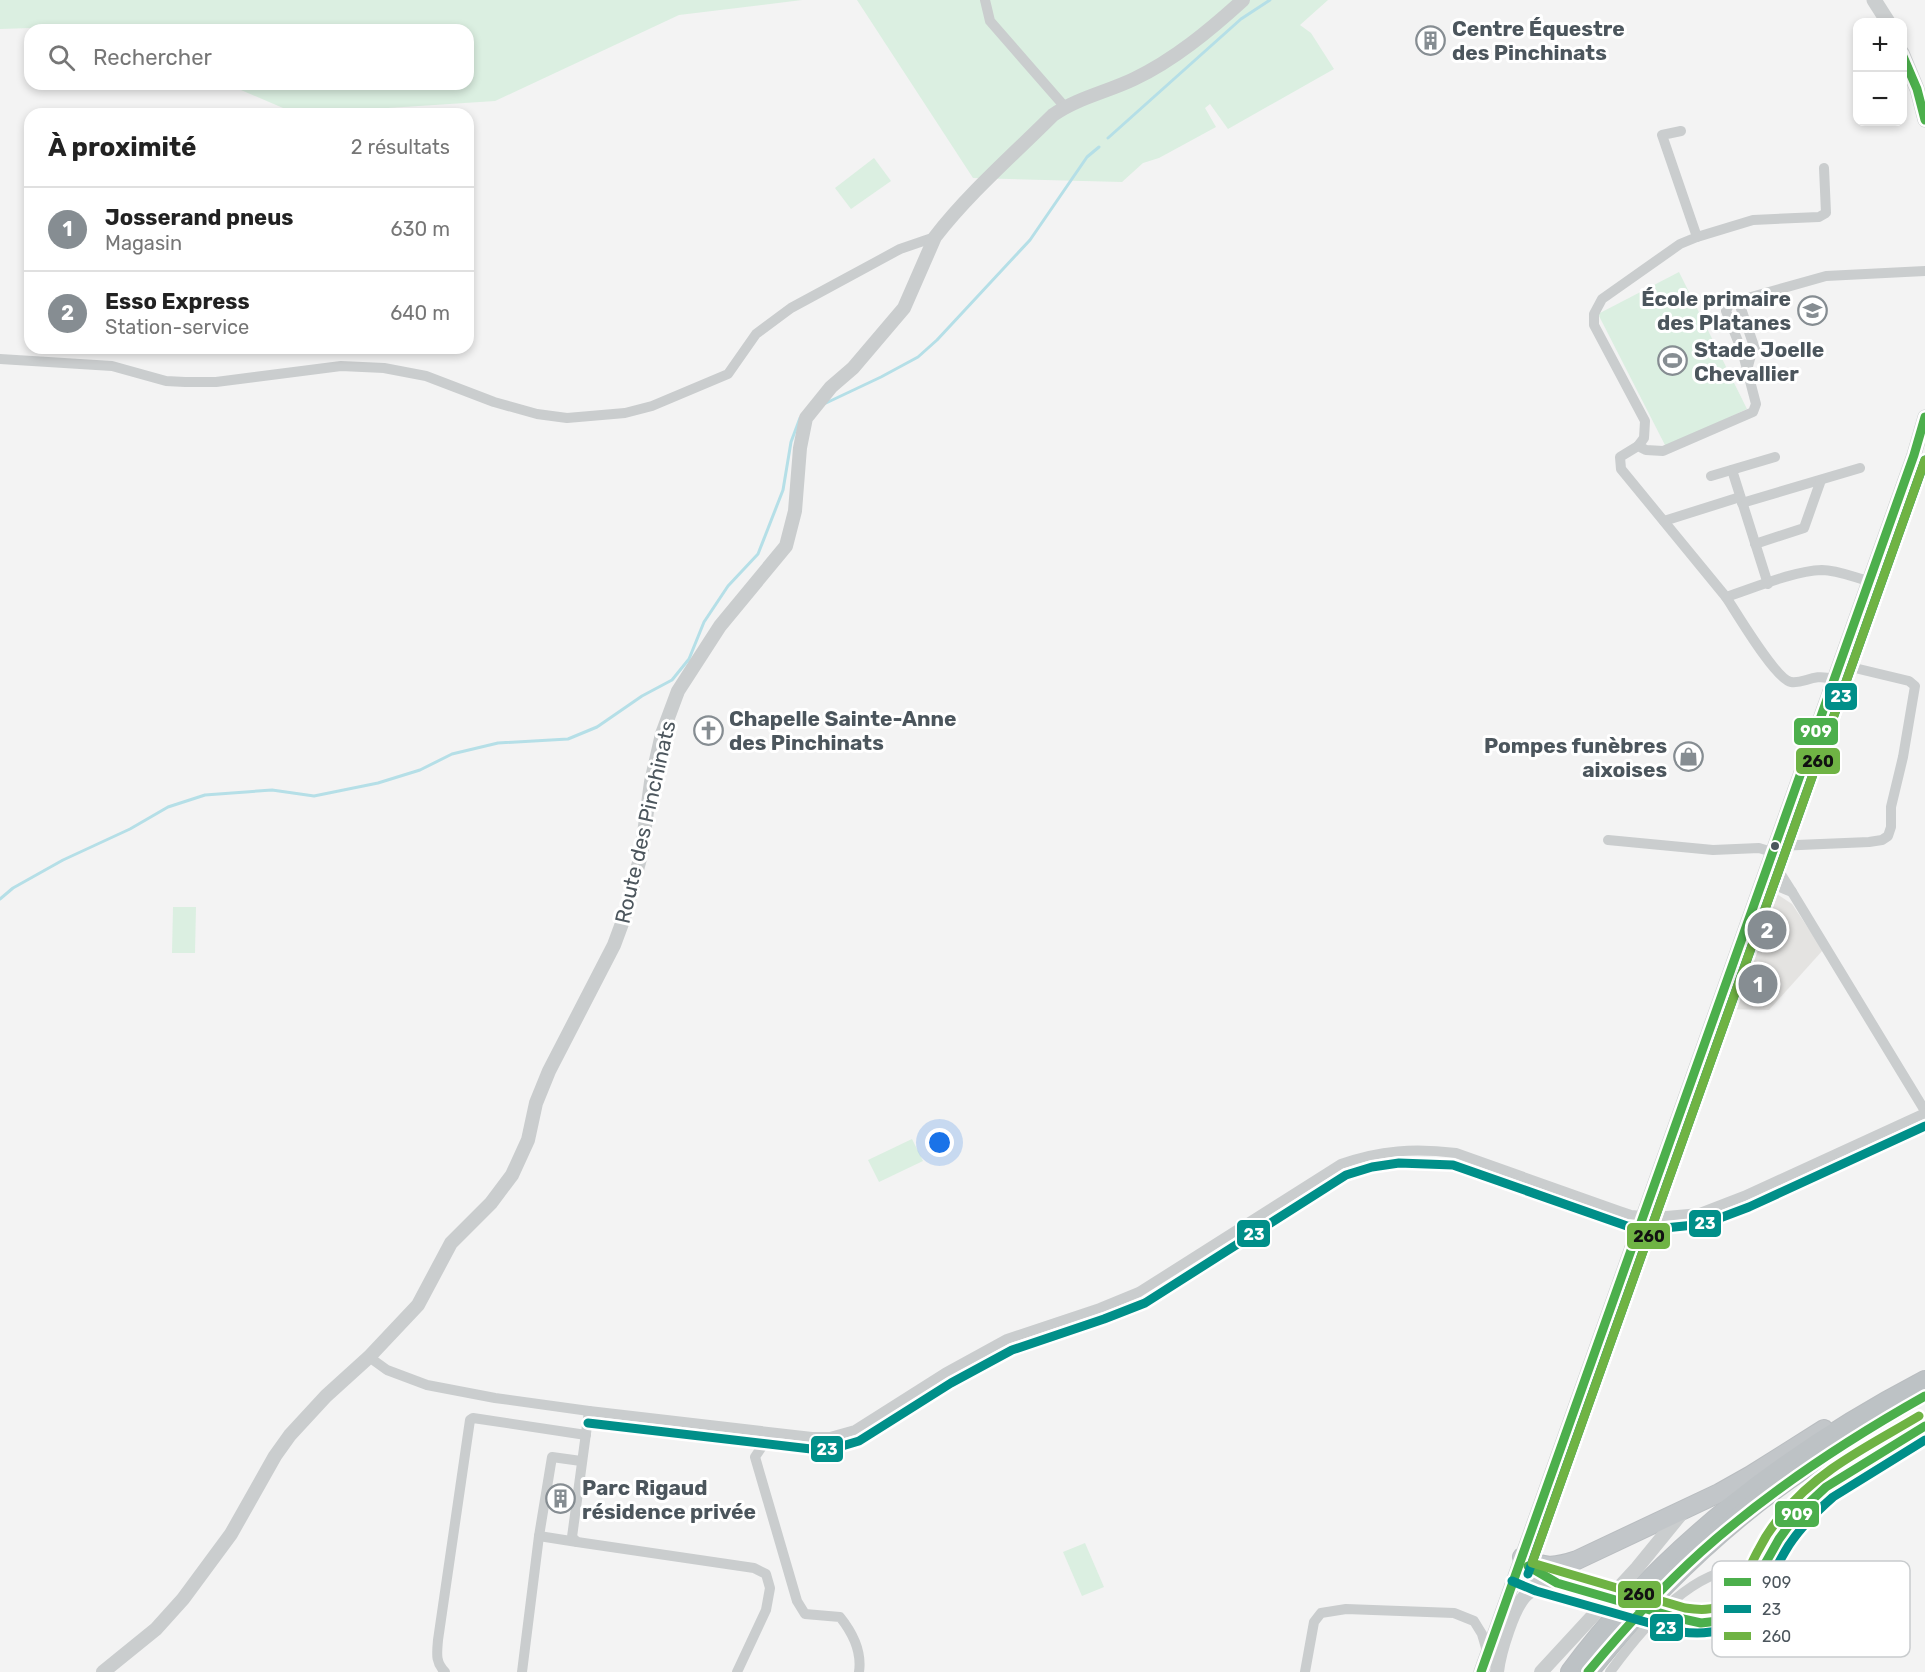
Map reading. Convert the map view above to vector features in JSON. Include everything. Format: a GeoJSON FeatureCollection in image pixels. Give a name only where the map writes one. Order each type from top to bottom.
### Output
{"type":"FeatureCollection","features":[{"type":"Feature","properties":{"kind":"highway"},"geometry":{"type":"LineString","coordinates":[[1524,1565],[1558,1566],[1565,1564],[1687,1509],[1751,1475],[1833,1424],[1925,1380]]}},
{"type":"Feature","properties":{"kind":"highway"},"geometry":{"type":"LineString","coordinates":[[1571,1672],[1640,1589],[1744,1495],[1848,1424],[1925,1380]]}},
{"type":"Feature","properties":{"kind":"highway"},"geometry":{"type":"LineString","coordinates":[[1588,1672],[1653,1596],[1695,1556],[1765,1497],[1836,1447],[1925,1396]]}},
{"type":"Feature","properties":{"kind":"main road"},"geometry":{"type":"LineString","coordinates":[[1874,0],[1885,18]]}},
{"type":"Feature","properties":{"kind":"main road"},"geometry":{"type":"LineString","coordinates":[[1907,65],[1917,89],[1925,120]]}},
{"type":"Feature","properties":{"kind":"main road"},"geometry":{"type":"LineString","coordinates":[[1487,1672],[1524,1565],[1554,1467],[1925,417]]}},
{"type":"Feature","properties":{"kind":"main road"},"geometry":{"type":"LineString","coordinates":[[1481,1672],[1487,1651],[1524,1565]]}},
{"type":"Feature","properties":{"kind":"street"},"geometry":{"type":"LineString","coordinates":[[985,0],[990,21],[1065,107]]}},
{"type":"Feature","properties":{"kind":"street","name":"Route des Pinchinats"},"geometry":{"type":"LineString","coordinates":[[103,1672],[156,1629],[183,1599],[231,1534],[275,1456],[290,1435],[418,1305],[452,1243],[491,1203],[512,1174],[528,1140],[536,1103],[549,1071],[614,945],[624,918],[641,855],[651,782],[662,734],[678,691],[720,626],[786,546],[795,511],[800,448],[806,418],[831,387],[853,368],[904,308],[935,237],[978,190],[1053,116],[1065,107],[1133,80],[1158,66],[1208,31],[1243,0]]}},
{"type":"Feature","properties":{"kind":"street"},"geometry":{"type":"LineString","coordinates":[[1682,131],[1662,135],[1697,237]]}},
{"type":"Feature","properties":{"kind":"street"},"geometry":{"type":"LineString","coordinates":[[1824,168],[1826,213],[1820,217],[1753,220],[1680,244],[1602,299],[1594,314],[1594,325],[1645,422],[1644,438],[1638,446],[1620,457],[1621,469],[1726,597],[1771,664],[1785,679],[1794,682],[1814,676],[1833,679]]}},
{"type":"Feature","properties":{"kind":"street"},"geometry":{"type":"LineString","coordinates":[[0,359],[112,366],[166,381],[185,382],[216,382],[341,366],[384,368],[426,376],[494,402],[537,414],[567,418],[625,413],[652,406],[728,374],[756,334],[791,308],[900,249],[935,237]]}},
{"type":"Feature","properties":{"kind":"street"},"geometry":{"type":"LineString","coordinates":[[1638,446],[1646,450],[1663,451],[1753,412],[1756,404],[1743,354],[1726,308],[1730,303],[1826,276],[1925,271]]}},
{"type":"Feature","properties":{"kind":"street"},"geometry":{"type":"LineString","coordinates":[[1738,300],[1755,349],[1751,355],[1747,372]]}},
{"type":"Feature","properties":{"kind":"street"},"geometry":{"type":"LineString","coordinates":[[1711,476],[1775,457]]}},
{"type":"Feature","properties":{"kind":"street"},"geometry":{"type":"LineString","coordinates":[[1664,521],[1860,468]]}},
{"type":"Feature","properties":{"kind":"street"},"geometry":{"type":"LineString","coordinates":[[1732,470],[1768,584]]}},
{"type":"Feature","properties":{"kind":"street"},"geometry":{"type":"LineString","coordinates":[[1755,544],[1804,528],[1821,480]]}},
{"type":"Feature","properties":{"kind":"street"},"geometry":{"type":"LineString","coordinates":[[1726,597],[1807,572],[1824,570],[1868,581]]}},
{"type":"Feature","properties":{"kind":"street"},"geometry":{"type":"LineString","coordinates":[[1608,840],[1713,850],[1759,848],[1772,854],[1882,840],[1888,836],[1891,827],[1891,807],[1916,686],[1909,681],[1838,664]]}},
{"type":"Feature","properties":{"kind":"street"},"geometry":{"type":"LineString","coordinates":[[369,1357],[387,1370],[427,1385],[495,1398],[775,1433],[830,1437],[855,1430],[945,1373],[999,1343],[1139,1292],[1341,1164],[1368,1155],[1432,1150],[1456,1154],[1642,1217],[1700,1213],[1744,1196],[1925,1112],[1780,873],[1772,854]]}},
{"type":"Feature","properties":{"kind":"street"},"geometry":{"type":"LineString","coordinates":[[1762,880],[1792,892]]}},
{"type":"Feature","properties":{"kind":"street"},"geometry":{"type":"LineString","coordinates":[[577,1542],[572,1537],[589,1411]]}},
{"type":"Feature","properties":{"kind":"street"},"geometry":{"type":"LineString","coordinates":[[445,1672],[437,1659],[438,1640],[470,1420],[473,1418],[586,1435]]}},
{"type":"Feature","properties":{"kind":"street"},"geometry":{"type":"LineString","coordinates":[[1767,1561],[1797,1514],[1813,1498],[1826,1487],[1925,1426]]}},
{"type":"Feature","properties":{"kind":"street"},"geometry":{"type":"LineString","coordinates":[[775,1433],[755,1457],[797,1601],[805,1614],[840,1617],[850,1629],[859,1672]]}},
{"type":"Feature","properties":{"kind":"street"},"geometry":{"type":"LineString","coordinates":[[522,1672],[539,1536],[552,1457],[581,1461]]}},
{"type":"Feature","properties":{"kind":"street"},"geometry":{"type":"LineString","coordinates":[[1541,1672],[1637,1568],[1673,1521],[1687,1509]]}},
{"type":"Feature","properties":{"kind":"street"},"geometry":{"type":"LineString","coordinates":[[539,1536],[754,1568],[766,1574],[770,1588],[766,1610],[737,1672]]}},
{"type":"Feature","properties":{"kind":"street"},"geometry":{"type":"LineString","coordinates":[[1524,1565],[1557,1583],[1674,1617],[1701,1623],[1712,1621]]}},
{"type":"Feature","properties":{"kind":"street"},"geometry":{"type":"LineString","coordinates":[[1610,1672],[1649,1623],[1712,1576]]}},
{"type":"Feature","properties":{"kind":"street"},"geometry":{"type":"LineString","coordinates":[[1497,1672],[1503,1645],[1525,1595],[1545,1584],[1557,1583]]}},
{"type":"Feature","properties":{"kind":"street"},"geometry":{"type":"LineString","coordinates":[[1305,1672],[1314,1622],[1321,1613],[1346,1609],[1454,1613],[1474,1621],[1482,1634],[1487,1651]]}},
{"type":"Feature","properties":{"kind":"shaded area"},"geometry":{"type":"Polygon","coordinates":[[[1777,894],[1792,904],[1823,950],[1769,1010],[1724,1009],[1762,901],[1777,894]]]}},
{"type":"Feature","properties":{"kind":"green space"},"geometry":{"type":"Polygon","coordinates":[[[0,0],[802,0],[679,15],[495,101],[388,108],[283,108],[241,90],[474,90],[474,24],[24,24],[24,28],[0,29],[0,0]]]}},
{"type":"Feature","properties":{"kind":"green space"},"geometry":{"type":"Polygon","coordinates":[[[857,0],[1328,0],[1300,25],[1311,33],[1334,69],[1228,129],[1210,104],[1205,108],[1216,127],[1159,158],[1143,163],[1122,182],[973,178],[857,0]]]}},
{"type":"Feature","properties":{"kind":"green space"},"geometry":{"type":"Polygon","coordinates":[[[874,158],[891,181],[851,209],[835,188],[874,158]]]}},
{"type":"Feature","properties":{"kind":"green space","name":"Stade Joelle Chevallier"},"geometry":{"type":"Polygon","coordinates":[[[1679,272],[1747,409],[1666,447],[1598,314],[1679,272]]]}},
{"type":"Feature","properties":{"kind":"green space"},"geometry":{"type":"Polygon","coordinates":[[[173,907],[196,907],[195,953],[172,953],[173,907]]]}},
{"type":"Feature","properties":{"kind":"green space"},"geometry":{"type":"Polygon","coordinates":[[[912,1139],[923,1161],[879,1182],[868,1160],[912,1139]]]}},
{"type":"Feature","properties":{"kind":"green space"},"geometry":{"type":"Polygon","coordinates":[[[1085,1543],[1104,1587],[1082,1596],[1063,1552],[1085,1543]]]}},
{"type":"Feature","properties":{"kind":"waterway"},"geometry":{"type":"LineString","coordinates":[[1108,138],[1241,19],[1270,0]]}},
{"type":"Feature","properties":{"kind":"waterway"},"geometry":{"type":"LineString","coordinates":[[826,403],[918,357],[937,340],[1030,240],[1087,157],[1099,147]]}},
{"type":"Feature","properties":{"kind":"waterway"},"geometry":{"type":"LineString","coordinates":[[0,899],[13,888],[63,860],[130,829],[168,807],[205,795],[272,790],[314,796],[378,783],[420,770],[452,754],[498,743],[568,739],[597,727],[642,696],[672,680],[689,659],[704,622],[728,586],[758,554],[783,490],[791,442],[800,418]]}},
{"type":"Feature","properties":{"kind":"transit line","name":"909"},"geometry":{"type":"LineString","coordinates":[[1907,66],[1917,89],[1925,120]]}},
{"type":"Feature","properties":{"kind":"transit line","name":"909"},"geometry":{"type":"LineString","coordinates":[[1481,1672],[1914,455],[1925,417]]}},
{"type":"Feature","properties":{"kind":"transit line","name":"23"},"geometry":{"type":"LineString","coordinates":[[1528,1574],[1925,460]]}},
{"type":"Feature","properties":{"kind":"transit line","name":"260"},"geometry":{"type":"LineString","coordinates":[[1712,1609],[1685,1608],[1532,1563],[1925,460]]}},
{"type":"Feature","properties":{"kind":"transit line","name":"23"},"geometry":{"type":"LineString","coordinates":[[588,1423],[811,1449],[832,1449],[859,1441],[951,1383],[1012,1350],[1145,1303],[1346,1175],[1372,1167],[1399,1163],[1453,1165],[1627,1226],[1655,1229],[1704,1224],[1749,1207],[1925,1126]]}},
{"type":"Feature","properties":{"kind":"transit line","name":"909"},"geometry":{"type":"LineString","coordinates":[[1588,1672],[1656,1595],[1753,1508],[1808,1468],[1925,1396]]}},
{"type":"Feature","properties":{"kind":"transit line","name":"260"},"geometry":{"type":"LineString","coordinates":[[1753,1561],[1775,1523],[1811,1485],[1864,1448],[1919,1416]]}},
{"type":"Feature","properties":{"kind":"transit line","name":"909"},"geometry":{"type":"LineString","coordinates":[[1767,1561],[1797,1514],[1826,1487],[1925,1426]]}},
{"type":"Feature","properties":{"kind":"transit line","name":"23"},"geometry":{"type":"LineString","coordinates":[[1780,1561],[1804,1526],[1833,1497],[1925,1440]]}},
{"type":"Feature","properties":{"kind":"transit line","name":"909"},"geometry":{"type":"LineString","coordinates":[[1528,1566],[1557,1583],[1674,1617],[1701,1623],[1712,1622]]}},
{"type":"Feature","properties":{"kind":"transit line","name":"23"},"geometry":{"type":"LineString","coordinates":[[1512,1581],[1536,1591],[1681,1632],[1712,1632]]}},
{"type":"Feature","properties":{"kind":"place","name":"Centre Équestre des Pinchinats"},"geometry":{"type":"Point","coordinates":[1431,40]}},
{"type":"Feature","properties":{"kind":"place","name":"École primaire des Platanes"},"geometry":{"type":"Point","coordinates":[1812,310]}},
{"type":"Feature","properties":{"kind":"place","name":"Stade Joelle Chevallier"},"geometry":{"type":"Point","coordinates":[1673,361]}},
{"type":"Feature","properties":{"kind":"place","name":"Chapelle Sainte-Anne des Pinchinats"},"geometry":{"type":"Point","coordinates":[708,730]}},
{"type":"Feature","properties":{"kind":"place","name":"Pompes funèbres aixoises"},"geometry":{"type":"Point","coordinates":[1688,757]}},
{"type":"Feature","properties":{"kind":"place","name":"Esso Express"},"geometry":{"type":"Point","coordinates":[1767,930]}},
{"type":"Feature","properties":{"kind":"place","name":"Josserand pneus"},"geometry":{"type":"Point","coordinates":[1758,984]}},
{"type":"Feature","properties":{"kind":"place","name":"Parc Rigaud résidence privée"},"geometry":{"type":"Point","coordinates":[561,1499]}}]}
